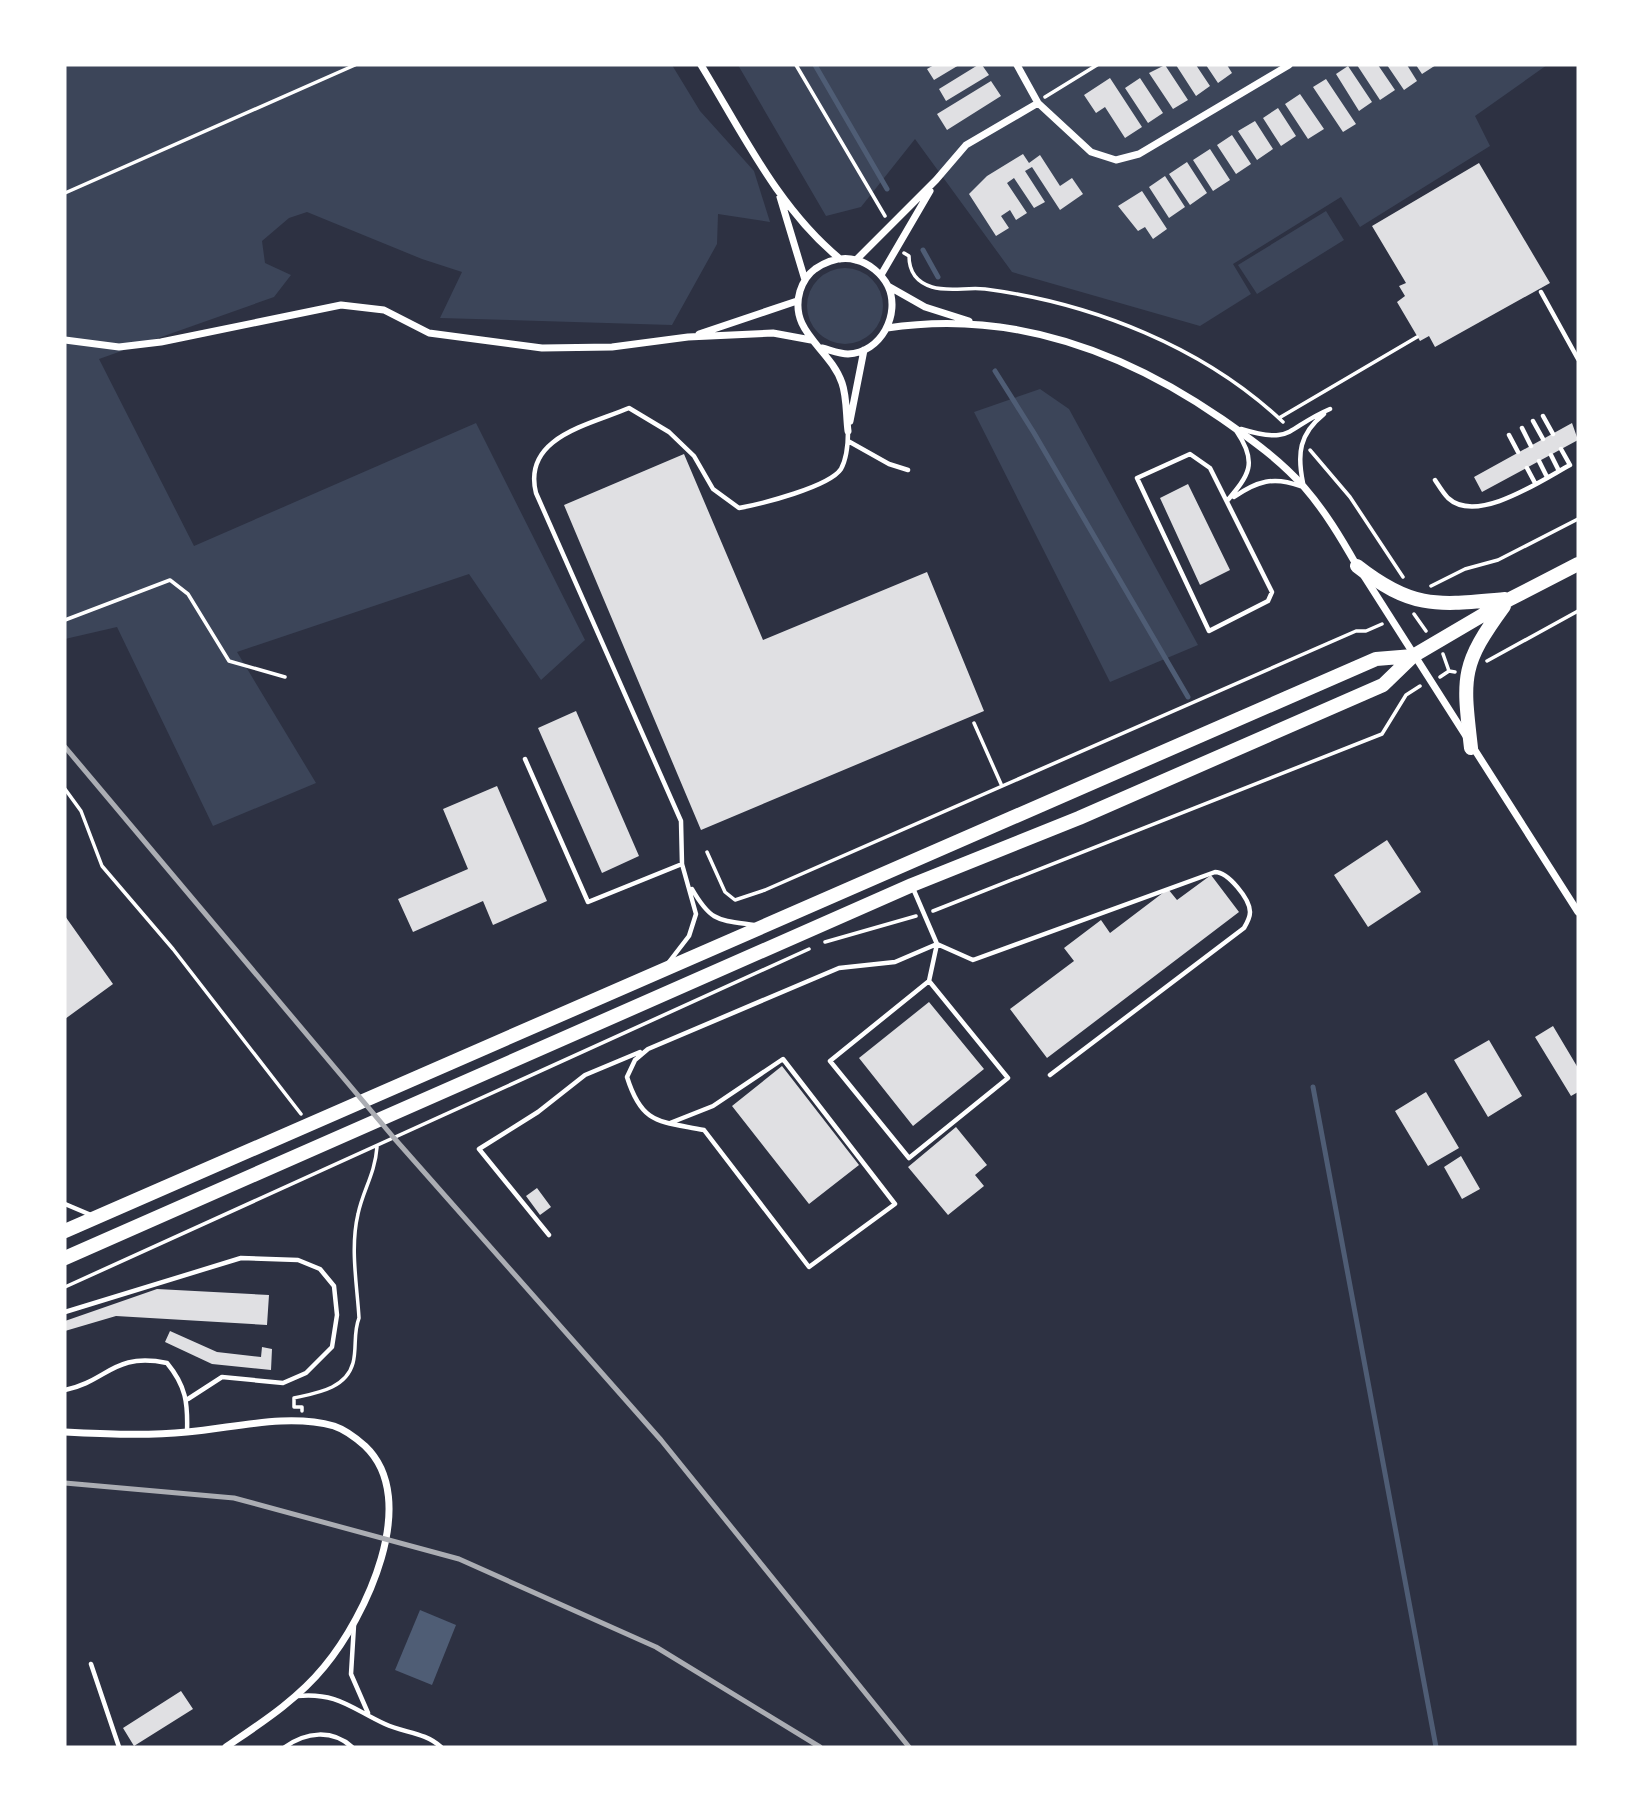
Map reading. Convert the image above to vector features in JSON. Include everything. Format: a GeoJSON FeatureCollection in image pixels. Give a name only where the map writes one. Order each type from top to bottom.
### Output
{"type":"FeatureCollection","features":[{"type":"Feature","properties":{"kind":"main road"},"geometry":{"type":"LineString","coordinates":[[65,1258],[912,885],[1079,818],[1382,685],[1413,656],[1510,599],[1578,564]]}},
{"type":"Feature","properties":{"kind":"main road"},"geometry":{"type":"LineString","coordinates":[[1357,566],[1385,588],[1415,601],[1437,603],[1510,599]]}},
{"type":"Feature","properties":{"kind":"main road"},"geometry":{"type":"LineString","coordinates":[[1471,748],[1465,691],[1466,673],[1479,641],[1510,599]]}},
{"type":"Feature","properties":{"kind":"main road"},"geometry":{"type":"LineString","coordinates":[[65,1231],[1376,659],[1413,656]]}},
{"type":"Feature","properties":{"kind":"street"},"geometry":{"type":"LineString","coordinates":[[701,65],[778,192],[821,243],[840,258]]}},
{"type":"Feature","properties":{"kind":"street"},"geometry":{"type":"LineString","coordinates":[[1017,65],[1038,103],[1091,152],[1116,160],[1139,155],[1289,65]]}},
{"type":"Feature","properties":{"kind":"street"},"geometry":{"type":"LineString","coordinates":[[856,260],[936,180],[966,145],[1038,103]]}},
{"type":"Feature","properties":{"kind":"street"},"geometry":{"type":"LineString","coordinates":[[881,275],[936,180]]}},
{"type":"Feature","properties":{"kind":"street"},"geometry":{"type":"LineString","coordinates":[[778,192],[806,280]]}},
{"type":"Feature","properties":{"kind":"street"},"geometry":{"type":"LineString","coordinates":[[840,258],[856,260],[881,275],[888,286],[892,313],[887,328],[877,341],[849,354],[822,348],[811,340],[798,317],[797,301],[806,280],[824,263],[840,258]]}},
{"type":"Feature","properties":{"kind":"street"},"geometry":{"type":"LineString","coordinates":[[888,286],[925,307],[976,324]]}},
{"type":"Feature","properties":{"kind":"street"},"geometry":{"type":"LineString","coordinates":[[688,337],[797,301]]}},
{"type":"Feature","properties":{"kind":"street"},"geometry":{"type":"LineString","coordinates":[[65,340],[119,347],[341,305],[384,310],[429,333],[542,348],[612,347],[688,337],[773,333],[811,340]]}},
{"type":"Feature","properties":{"kind":"street"},"geometry":{"type":"LineString","coordinates":[[887,328],[920,323],[976,324],[1032,331],[1130,363],[1177,388],[1271,453],[1304,488],[1335,528],[1428,682],[1578,912]]}},
{"type":"Feature","properties":{"kind":"street"},"geometry":{"type":"LineString","coordinates":[[822,348],[842,384],[848,431]]}},
{"type":"Feature","properties":{"kind":"street"},"geometry":{"type":"LineString","coordinates":[[848,431],[864,349]]}},
{"type":"Feature","properties":{"kind":"street"},"geometry":{"type":"LineString","coordinates":[[65,1432],[132,1434],[187,1432],[278,1422],[320,1423],[338,1427],[369,1451],[388,1486],[391,1505],[377,1566],[355,1623],[329,1661],[296,1696],[226,1747]]}},
{"type":"Feature","properties":{"kind":"lane"},"geometry":{"type":"LineString","coordinates":[[1541,292],[1578,359]]}},
{"type":"Feature","properties":{"kind":"lane"},"geometry":{"type":"LineString","coordinates":[[664,968],[689,936],[696,914],[682,864],[681,821],[536,493],[534,470],[539,456],[548,444],[629,408],[669,432],[694,456],[713,489],[739,508],[764,503],[834,476],[845,459],[848,431]]}},
{"type":"Feature","properties":{"kind":"lane"},"geometry":{"type":"LineString","coordinates":[[1227,502],[1261,482],[1277,479],[1304,488],[1298,455],[1301,440],[1330,409],[1280,437],[1267,437],[1233,427]]}},
{"type":"Feature","properties":{"kind":"lane"},"geometry":{"type":"LineString","coordinates":[[1543,416],[1552,434]]}},
{"type":"Feature","properties":{"kind":"lane"},"geometry":{"type":"LineString","coordinates":[[1533,421],[1543,439]]}},
{"type":"Feature","properties":{"kind":"lane"},"geometry":{"type":"LineString","coordinates":[[1227,502],[1246,480],[1251,463],[1246,446],[1233,427]]}},
{"type":"Feature","properties":{"kind":"lane"},"geometry":{"type":"LineString","coordinates":[[1522,428],[1531,446]]}},
{"type":"Feature","properties":{"kind":"lane"},"geometry":{"type":"LineString","coordinates":[[1509,435],[1518,452]]}},
{"type":"Feature","properties":{"kind":"lane"},"geometry":{"type":"LineString","coordinates":[[848,441],[889,464],[908,470]]}},
{"type":"Feature","properties":{"kind":"lane"},"geometry":{"type":"LineString","coordinates":[[1435,480],[1449,499],[1474,506],[1502,500],[1570,465],[1561,449]]}},
{"type":"Feature","properties":{"kind":"lane"},"geometry":{"type":"LineString","coordinates":[[1190,454],[1210,468],[1227,502],[1272,592],[1268,601],[1209,631],[1137,478],[1190,454]]}},
{"type":"Feature","properties":{"kind":"lane"},"geometry":{"type":"LineString","coordinates":[[1551,455],[1559,471]]}},
{"type":"Feature","properties":{"kind":"lane"},"geometry":{"type":"LineString","coordinates":[[1539,461],[1547,477]]}},
{"type":"Feature","properties":{"kind":"lane"},"geometry":{"type":"LineString","coordinates":[[1527,468],[1535,483]]}},
{"type":"Feature","properties":{"kind":"lane"},"geometry":{"type":"LineString","coordinates":[[526,758],[588,902],[682,864]]}},
{"type":"Feature","properties":{"kind":"lane"},"geometry":{"type":"LineString","coordinates":[[549,1235],[479,1149],[538,1112],[585,1075],[839,968],[895,962],[937,944],[973,960],[1215,872],[1228,877],[1249,907],[1244,928],[1050,1075]]}},
{"type":"Feature","properties":{"kind":"lane"},"geometry":{"type":"LineString","coordinates":[[688,882],[706,912],[715,919],[762,926]]}},
{"type":"Feature","properties":{"kind":"lane"},"geometry":{"type":"LineString","coordinates":[[912,885],[937,944],[929,981],[830,1061],[909,1158],[1008,1078],[929,981]]}},
{"type":"Feature","properties":{"kind":"lane"},"geometry":{"type":"LineString","coordinates":[[648,1049],[635,1060],[627,1077],[634,1099],[651,1119],[670,1123],[704,1130],[809,1267],[895,1204],[783,1059],[713,1106],[670,1123]]}},
{"type":"Feature","properties":{"kind":"lane"},"geometry":{"type":"LineString","coordinates":[[65,1204],[99,1217]]}},
{"type":"Feature","properties":{"kind":"lane"},"geometry":{"type":"LineString","coordinates":[[65,1312],[241,1258],[298,1260],[320,1269],[334,1286],[337,1315],[332,1347],[306,1373],[283,1384],[222,1377],[188,1399]]}},
{"type":"Feature","properties":{"kind":"lane"},"geometry":{"type":"LineString","coordinates":[[65,1390],[80,1387],[94,1376],[135,1358],[167,1363],[180,1378],[188,1399],[187,1432]]}},
{"type":"Feature","properties":{"kind":"lane"},"geometry":{"type":"LineString","coordinates":[[355,1623],[351,1674],[368,1714]]}},
{"type":"Feature","properties":{"kind":"lane"},"geometry":{"type":"LineString","coordinates":[[91,1664],[120,1747]]}},
{"type":"Feature","properties":{"kind":"lane"},"geometry":{"type":"LineString","coordinates":[[296,1696],[323,1696],[344,1701],[386,1725],[419,1734],[441,1747]]}},
{"type":"Feature","properties":{"kind":"lane"},"geometry":{"type":"LineString","coordinates":[[285,1747],[310,1735],[326,1734],[337,1737],[352,1747]]}},
{"type":"Feature","properties":{"kind":"path"},"geometry":{"type":"LineString","coordinates":[[65,193],[355,65]]}},
{"type":"Feature","properties":{"kind":"path"},"geometry":{"type":"LineString","coordinates":[[796,65],[884,216]]}},
{"type":"Feature","properties":{"kind":"path"},"geometry":{"type":"LineString","coordinates":[[1038,103],[1097,65]]}},
{"type":"Feature","properties":{"kind":"path"},"geometry":{"type":"LineString","coordinates":[[1279,418],[1418,337]]}},
{"type":"Feature","properties":{"kind":"path"},"geometry":{"type":"LineString","coordinates":[[1423,589],[1465,569],[1497,560],[1578,519]]}},
{"type":"Feature","properties":{"kind":"path"},"geometry":{"type":"LineString","coordinates":[[65,620],[170,580],[188,594],[229,661],[285,677]]}},
{"type":"Feature","properties":{"kind":"path"},"geometry":{"type":"LineString","coordinates":[[65,1287],[825,942],[925,914],[1382,734],[1406,695],[1449,671],[1466,673],[1578,611]]}},
{"type":"Feature","properties":{"kind":"path"},"geometry":{"type":"LineString","coordinates":[[707,852],[725,892],[735,900],[765,890],[1001,784],[1356,631]]}},
{"type":"Feature","properties":{"kind":"path"},"geometry":{"type":"LineString","coordinates":[[974,723],[1001,784]]}},
{"type":"Feature","properties":{"kind":"path"},"geometry":{"type":"LineString","coordinates":[[65,789],[81,811],[102,866],[173,949],[309,1125]]}},
{"type":"Feature","properties":{"kind":"shaded area"},"geometry":{"type":"Polygon","coordinates":[[[65,65],[672,65],[700,111],[754,171],[770,222],[718,214],[717,244],[672,325],[440,318],[462,272],[422,259],[307,212],[289,218],[262,241],[265,263],[291,275],[274,297],[99,359],[194,546],[476,423],[585,640],[541,680],[469,574],[237,652],[316,783],[213,826],[117,627],[65,639],[65,65]]]}},
{"type":"Feature","properties":{"kind":"shaded area"},"geometry":{"type":"Polygon","coordinates":[[[738,65],[1547,65],[1475,116],[1490,146],[1360,227],[1341,197],[1233,264],[1251,294],[1200,326],[1012,272],[915,139],[861,207],[826,216],[738,65]]]}},
{"type":"Feature","properties":{"kind":"shaded area"},"geometry":{"type":"Polygon","coordinates":[[[1326,211],[1344,240],[1257,294],[1238,265],[1326,211]]]}},
{"type":"Feature","properties":{"kind":"shaded area"},"geometry":{"type":"Polygon","coordinates":[[[853,268],[866,274],[877,285],[883,298],[881,321],[866,338],[853,344],[837,344],[824,338],[809,321],[807,298],[813,285],[830,270],[853,268]]]}},
{"type":"Feature","properties":{"kind":"shaded area"},"geometry":{"type":"Polygon","coordinates":[[[1040,389],[1069,409],[1198,645],[1110,682],[974,412],[1040,389]]]}},
{"type":"Feature","properties":{"kind":"shaded area"},"geometry":{"type":"Polygon","coordinates":[[[420,1610],[456,1625],[432,1685],[395,1670],[420,1610]]]}},
{"type":"Feature","properties":{"kind":"building"},"geometry":{"type":"Polygon","coordinates":[[[934,65],[959,65],[934,80],[927,69],[934,65]]]}},
{"type":"Feature","properties":{"kind":"building"},"geometry":{"type":"Polygon","coordinates":[[[982,65],[989,75],[946,101],[939,89],[982,65]]]}},
{"type":"Feature","properties":{"kind":"building"},"geometry":{"type":"Polygon","coordinates":[[[1165,65],[1188,100],[1173,109],[1149,73],[1165,65]]]}},
{"type":"Feature","properties":{"kind":"building"},"geometry":{"type":"Polygon","coordinates":[[[1176,65],[1196,65],[1210,86],[1196,96],[1176,65]]]}},
{"type":"Feature","properties":{"kind":"building"},"geometry":{"type":"Polygon","coordinates":[[[1206,65],[1227,65],[1232,73],[1218,83],[1206,65]]]}},
{"type":"Feature","properties":{"kind":"building"},"geometry":{"type":"Polygon","coordinates":[[[1357,65],[1378,65],[1395,90],[1380,100],[1357,65]]]}},
{"type":"Feature","properties":{"kind":"building"},"geometry":{"type":"Polygon","coordinates":[[[1387,65],[1407,65],[1417,81],[1404,90],[1387,65]]]}},
{"type":"Feature","properties":{"kind":"building"},"geometry":{"type":"Polygon","coordinates":[[[1416,65],[1436,65],[1422,74],[1416,65]]]}},
{"type":"Feature","properties":{"kind":"building"},"geometry":{"type":"Polygon","coordinates":[[[1348,66],[1372,102],[1359,111],[1336,74],[1348,66]]]}},
{"type":"Feature","properties":{"kind":"building"},"geometry":{"type":"Polygon","coordinates":[[[1110,78],[1142,127],[1125,138],[1105,107],[1096,113],[1084,95],[1110,78]]]}},
{"type":"Feature","properties":{"kind":"building"},"geometry":{"type":"Polygon","coordinates":[[[1140,78],[1163,113],[1148,123],[1125,88],[1140,78]]]}},
{"type":"Feature","properties":{"kind":"building"},"geometry":{"type":"Polygon","coordinates":[[[1326,79],[1356,124],[1343,132],[1313,87],[1326,79]]]}},
{"type":"Feature","properties":{"kind":"building"},"geometry":{"type":"Polygon","coordinates":[[[991,81],[1001,96],[947,130],[937,114],[991,81]]]}},
{"type":"Feature","properties":{"kind":"building"},"geometry":{"type":"Polygon","coordinates":[[[1300,94],[1324,129],[1308,139],[1285,104],[1300,94]]]}},
{"type":"Feature","properties":{"kind":"building"},"geometry":{"type":"Polygon","coordinates":[[[1278,108],[1296,136],[1281,146],[1263,118],[1278,108]]]}},
{"type":"Feature","properties":{"kind":"building"},"geometry":{"type":"Polygon","coordinates":[[[1255,121],[1273,149],[1257,160],[1238,131],[1255,121]]]}},
{"type":"Feature","properties":{"kind":"building"},"geometry":{"type":"Polygon","coordinates":[[[1232,135],[1251,164],[1236,174],[1217,145],[1232,135]]]}},
{"type":"Feature","properties":{"kind":"building"},"geometry":{"type":"Polygon","coordinates":[[[1210,149],[1230,180],[1213,191],[1193,160],[1210,149]]]}},
{"type":"Feature","properties":{"kind":"building"},"geometry":{"type":"Polygon","coordinates":[[[1023,154],[1029,163],[1040,155],[1060,186],[1072,178],[1083,194],[1060,210],[1032,167],[1025,171],[1045,202],[1034,208],[1014,178],[1007,183],[1027,213],[1016,220],[1010,210],[1001,216],[1009,228],[996,236],[969,194],[987,176],[1023,154]]]}},
{"type":"Feature","properties":{"kind":"building"},"geometry":{"type":"Polygon","coordinates":[[[1187,162],[1207,193],[1190,205],[1169,174],[1187,162]]]}},
{"type":"Feature","properties":{"kind":"building"},"geometry":{"type":"Polygon","coordinates":[[[1479,163],[1550,283],[1435,347],[1429,336],[1420,341],[1397,302],[1405,296],[1399,286],[1406,283],[1372,226],[1479,163]]]}},
{"type":"Feature","properties":{"kind":"building"},"geometry":{"type":"Polygon","coordinates":[[[1165,176],[1185,207],[1169,218],[1149,187],[1165,176]]]}},
{"type":"Feature","properties":{"kind":"building"},"geometry":{"type":"Polygon","coordinates":[[[1142,191],[1167,229],[1153,239],[1145,227],[1138,231],[1118,206],[1142,191]]]}},
{"type":"Feature","properties":{"kind":"building"},"geometry":{"type":"Polygon","coordinates":[[[1572,423],[1578,440],[1482,492],[1474,477],[1572,423]]]}},
{"type":"Feature","properties":{"kind":"building"},"geometry":{"type":"Polygon","coordinates":[[[684,454],[763,640],[927,572],[984,711],[701,830],[564,505],[684,454]]]}},
{"type":"Feature","properties":{"kind":"building"},"geometry":{"type":"Polygon","coordinates":[[[1188,484],[1230,570],[1200,585],[1160,498],[1188,484]]]}},
{"type":"Feature","properties":{"kind":"building"},"geometry":{"type":"Polygon","coordinates":[[[576,711],[639,856],[602,873],[538,728],[576,711]]]}},
{"type":"Feature","properties":{"kind":"building"},"geometry":{"type":"Polygon","coordinates":[[[497,786],[547,901],[493,925],[483,901],[413,932],[398,899],[468,869],[443,809],[497,786]]]}},
{"type":"Feature","properties":{"kind":"building"},"geometry":{"type":"Polygon","coordinates":[[[1387,840],[1421,892],[1368,927],[1334,875],[1387,840]]]}},
{"type":"Feature","properties":{"kind":"building"},"geometry":{"type":"Polygon","coordinates":[[[1211,875],[1239,912],[1047,1058],[1010,1009],[1074,961],[1064,948],[1101,920],[1110,933],[1168,889],[1177,900],[1211,875]]]}},
{"type":"Feature","properties":{"kind":"building"},"geometry":{"type":"Polygon","coordinates":[[[65,916],[113,984],[65,1019],[65,916]]]}},
{"type":"Feature","properties":{"kind":"building"},"geometry":{"type":"Polygon","coordinates":[[[929,1002],[984,1069],[913,1126],[859,1058],[929,1002]]]}},
{"type":"Feature","properties":{"kind":"building"},"geometry":{"type":"Polygon","coordinates":[[[1553,1026],[1578,1068],[1578,1092],[1571,1096],[1535,1037],[1553,1026]]]}},
{"type":"Feature","properties":{"kind":"building"},"geometry":{"type":"Polygon","coordinates":[[[1489,1040],[1522,1096],[1488,1117],[1454,1060],[1489,1040]]]}},
{"type":"Feature","properties":{"kind":"building"},"geometry":{"type":"Polygon","coordinates":[[[782,1066],[859,1165],[809,1204],[732,1106],[782,1066]]]}},
{"type":"Feature","properties":{"kind":"building"},"geometry":{"type":"Polygon","coordinates":[[[1426,1092],[1459,1148],[1428,1166],[1395,1111],[1426,1092]]]}},
{"type":"Feature","properties":{"kind":"building"},"geometry":{"type":"Polygon","coordinates":[[[956,1127],[987,1165],[975,1175],[984,1186],[948,1215],[908,1167],[956,1127]]]}},
{"type":"Feature","properties":{"kind":"building"},"geometry":{"type":"Polygon","coordinates":[[[1461,1156],[1480,1189],[1462,1199],[1444,1167],[1461,1156]]]}},
{"type":"Feature","properties":{"kind":"building"},"geometry":{"type":"Polygon","coordinates":[[[537,1188],[551,1207],[540,1215],[526,1196],[537,1188]]]}},
{"type":"Feature","properties":{"kind":"building"},"geometry":{"type":"Polygon","coordinates":[[[157,1289],[269,1295],[267,1325],[116,1316],[65,1331],[65,1321],[157,1289]]]}},
{"type":"Feature","properties":{"kind":"building"},"geometry":{"type":"Polygon","coordinates":[[[170,1331],[217,1352],[261,1357],[262,1347],[272,1349],[271,1370],[212,1364],[165,1342],[170,1331]]]}},
{"type":"Feature","properties":{"kind":"building"},"geometry":{"type":"Polygon","coordinates":[[[181,1691],[193,1709],[134,1746],[123,1728],[181,1691]]]}},
{"type":"Feature","properties":{"kind":"waterway"},"geometry":{"type":"LineString","coordinates":[[815,65],[887,189]]}},
{"type":"Feature","properties":{"kind":"waterway"},"geometry":{"type":"LineString","coordinates":[[923,250],[938,277]]}},
{"type":"Feature","properties":{"kind":"waterway"},"geometry":{"type":"LineString","coordinates":[[995,371],[1188,697]]}},
{"type":"Feature","properties":{"kind":"waterway"},"geometry":{"type":"LineString","coordinates":[[1313,1087],[1436,1747]]}},
{"type":"Feature","properties":{"kind":"railway"},"geometry":{"type":"LineString","coordinates":[[65,747],[394,1138],[661,1440],[909,1747]]}},
{"type":"Feature","properties":{"kind":"railway"},"geometry":{"type":"LineString","coordinates":[[65,1483],[234,1498],[459,1559],[656,1647],[820,1747]]}}]}
